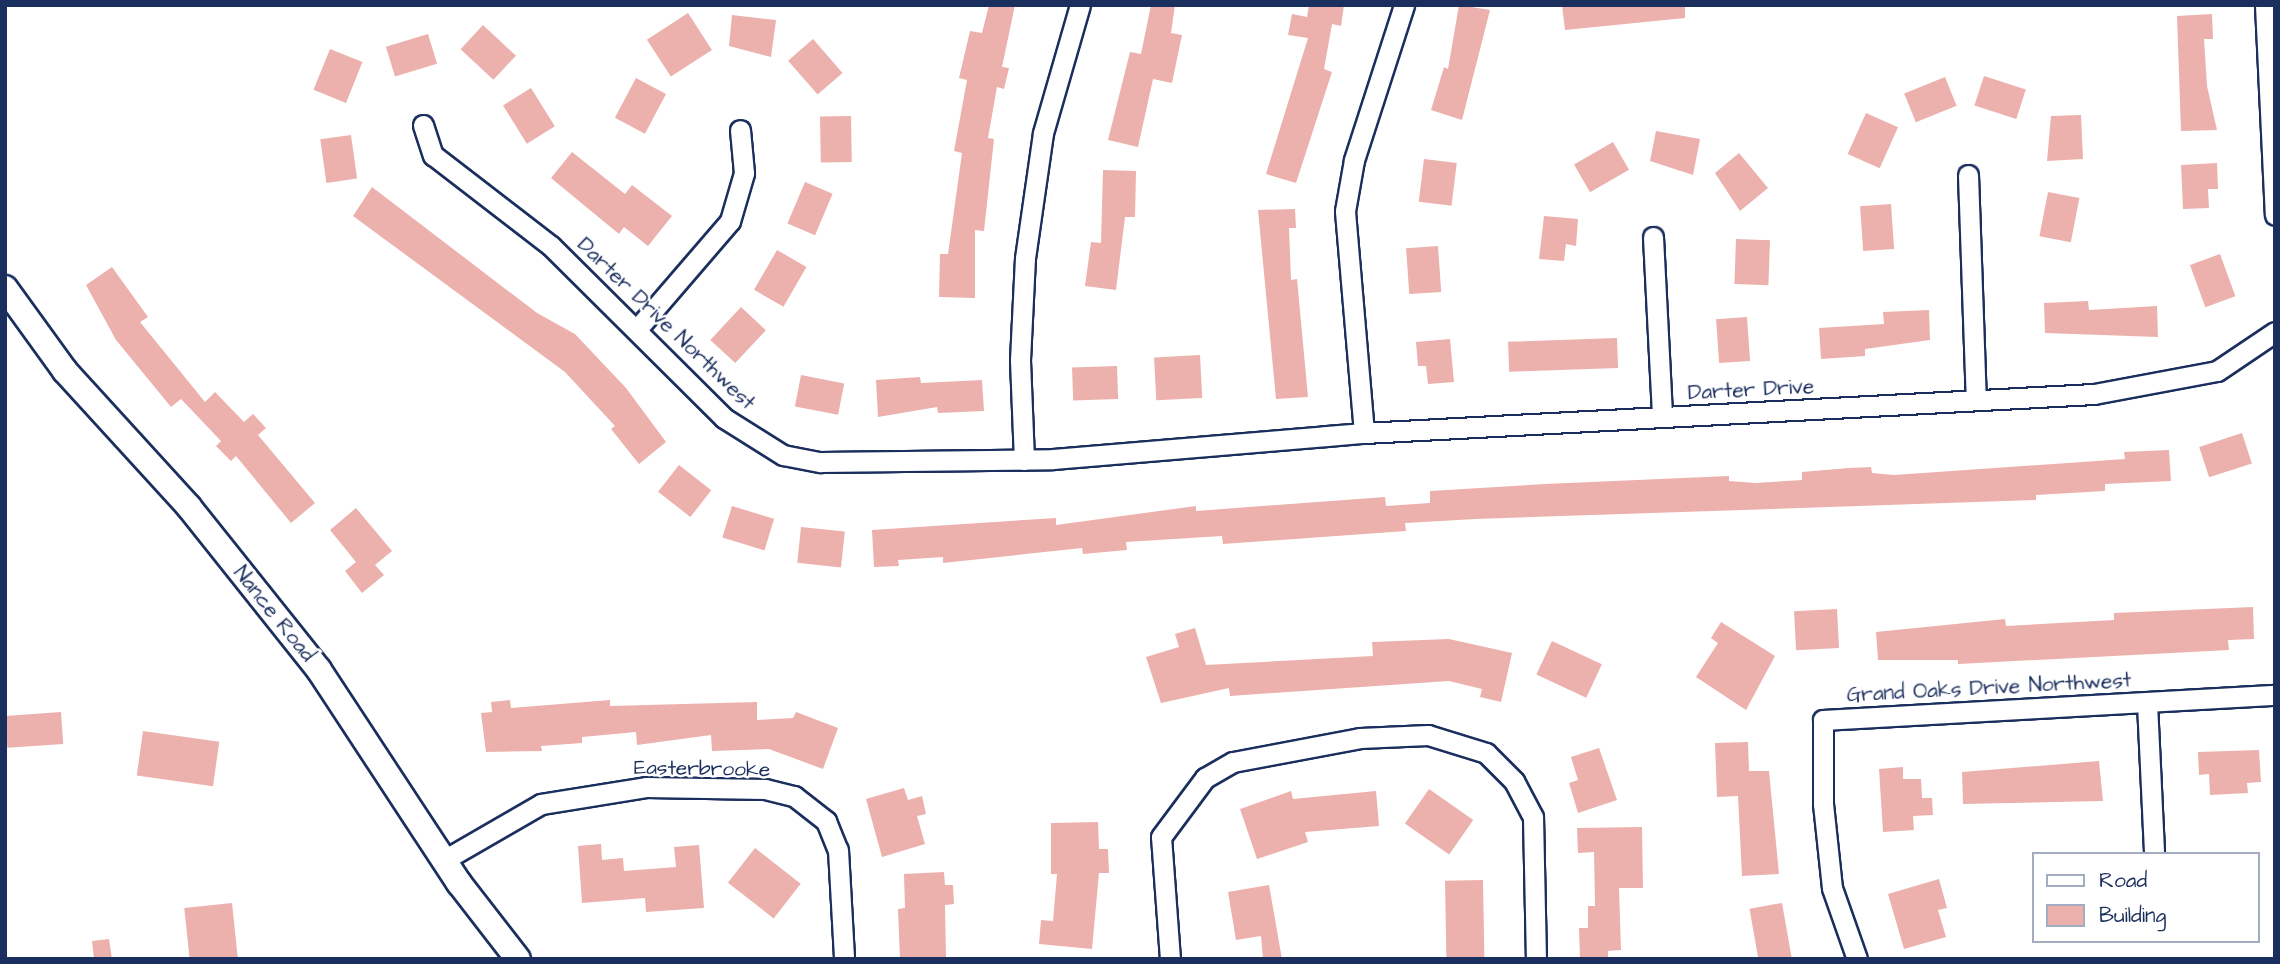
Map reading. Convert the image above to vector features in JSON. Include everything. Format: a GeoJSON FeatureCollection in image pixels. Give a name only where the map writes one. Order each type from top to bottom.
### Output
{"type":"FeatureCollection","features":[{"type":"Feature","properties":{"kind":"street"},"geometry":{"type":"LineString","coordinates":[[1024,460],[1020,360],[1025,258],[1043,132],[1080,5]]}},
{"type":"Feature","properties":{"kind":"street"},"geometry":{"type":"LineString","coordinates":[[1364,433],[1345,211],[1354,160],[1404,5]]}},
{"type":"Feature","properties":{"kind":"street"},"geometry":{"type":"LineString","coordinates":[[2265,5],[2275,215]]}},
{"type":"Feature","properties":{"kind":"street","name":"Darter Drive Northwest"},"geometry":{"type":"LineString","coordinates":[[423,125],[433,155],[551,246],[638,328],[724,418],[783,455],[865,466],[1024,460],[1216,445]]}},
{"type":"Feature","properties":{"kind":"street"},"geometry":{"type":"LineString","coordinates":[[638,328],[730,221],[744,173],[740,130]]}},
{"type":"Feature","properties":{"kind":"street"},"geometry":{"type":"LineString","coordinates":[[1968,175],[1976,400]]}},
{"type":"Feature","properties":{"kind":"street"},"geometry":{"type":"LineString","coordinates":[[1653,237],[1662,417]]}},
{"type":"Feature","properties":{"kind":"street","name":"Nance Road"},"geometry":{"type":"LineString","coordinates":[[5,288],[65,371],[189,507],[324,676],[444,860],[518,959]]}},
{"type":"Feature","properties":{"kind":"street","name":"Darter Drive"},"geometry":{"type":"LineString","coordinates":[[1216,445],[1364,433],[1976,400],[2182,381],[2241,358],[2275,332]]}},
{"type":"Feature","properties":{"kind":"street","name":"Grand Oaks Drive Northwest"},"geometry":{"type":"LineString","coordinates":[[1857,959],[1832,888],[1823,804],[1823,720],[2275,695]]}},
{"type":"Feature","properties":{"kind":"street"},"geometry":{"type":"LineString","coordinates":[[2147,703],[2154,852]]}},
{"type":"Feature","properties":{"kind":"street"},"geometry":{"type":"LineString","coordinates":[[1170,959],[1161,836],[1205,778],[1246,760],[1360,738],[1428,735],[1486,753],[1514,781],[1532,817],[1536,959]]}},
{"type":"Feature","properties":{"kind":"street","name":"Easterbrooke"},"geometry":{"type":"LineString","coordinates":[[444,860],[541,804],[646,787],[765,789],[794,796],[827,821],[838,850],[844,959]]}},
{"type":"Feature","properties":{"kind":"building"},"geometry":{"type":"Polygon","coordinates":[[[989,5],[1015,5],[1002,67],[1009,68],[1004,89],[997,87],[988,138],[994,139],[984,231],[975,230],[975,298],[939,297],[940,254],[948,254],[962,153],[954,151],[967,80],[959,78],[970,31],[982,33],[989,5]]]}},
{"type":"Feature","properties":{"kind":"building"},"geometry":{"type":"Polygon","coordinates":[[[1151,5],[1175,5],[1171,33],[1182,35],[1172,83],[1153,79],[1138,147],[1108,140],[1130,52],[1141,54],[1151,5]]]}},
{"type":"Feature","properties":{"kind":"building"},"geometry":{"type":"Polygon","coordinates":[[[1309,5],[1344,5],[1341,26],[1332,24],[1324,69],[1332,72],[1296,183],[1266,174],[1308,38],[1288,35],[1292,14],[1307,17],[1309,5]]]}},
{"type":"Feature","properties":{"kind":"building"},"geometry":{"type":"Polygon","coordinates":[[[1459,5],[1490,10],[1462,120],[1431,110],[1444,67],[1448,69],[1459,5]]]}},
{"type":"Feature","properties":{"kind":"building"},"geometry":{"type":"Polygon","coordinates":[[[1562,5],[1685,5],[1685,18],[1565,30],[1562,5]]]}},
{"type":"Feature","properties":{"kind":"building"},"geometry":{"type":"Polygon","coordinates":[[[688,13],[712,50],[671,77],[647,40],[688,13]]]}},
{"type":"Feature","properties":{"kind":"building"},"geometry":{"type":"Polygon","coordinates":[[[2212,14],[2213,39],[2204,39],[2207,86],[2217,130],[2181,131],[2177,16],[2212,14]]]}},
{"type":"Feature","properties":{"kind":"building"},"geometry":{"type":"Polygon","coordinates":[[[732,15],[776,20],[771,57],[729,46],[732,15]]]}},
{"type":"Feature","properties":{"kind":"building"},"geometry":{"type":"Polygon","coordinates":[[[483,25],[516,56],[493,80],[460,49],[483,25]]]}},
{"type":"Feature","properties":{"kind":"building"},"geometry":{"type":"Polygon","coordinates":[[[428,34],[437,64],[395,77],[386,47],[428,34]]]}},
{"type":"Feature","properties":{"kind":"building"},"geometry":{"type":"Polygon","coordinates":[[[813,39],[843,73],[818,95],[788,61],[813,39]]]}},
{"type":"Feature","properties":{"kind":"building"},"geometry":{"type":"Polygon","coordinates":[[[330,49],[362,62],[346,103],[314,90],[330,49]]]}},
{"type":"Feature","properties":{"kind":"building"},"geometry":{"type":"Polygon","coordinates":[[[1984,76],[2026,90],[2016,119],[1974,105],[1984,76]]]}},
{"type":"Feature","properties":{"kind":"building"},"geometry":{"type":"Polygon","coordinates":[[[1945,77],[1957,106],[1916,122],[1904,93],[1945,77]]]}},
{"type":"Feature","properties":{"kind":"building"},"geometry":{"type":"Polygon","coordinates":[[[636,78],[666,94],[645,134],[615,118],[636,78]]]}},
{"type":"Feature","properties":{"kind":"building"},"geometry":{"type":"Polygon","coordinates":[[[531,88],[555,126],[527,144],[503,105],[531,88]]]}},
{"type":"Feature","properties":{"kind":"building"},"geometry":{"type":"Polygon","coordinates":[[[1866,113],[1898,127],[1880,168],[1848,154],[1866,113]]]}},
{"type":"Feature","properties":{"kind":"building"},"geometry":{"type":"Polygon","coordinates":[[[2081,115],[2083,159],[2047,161],[2051,116],[2081,115]]]}},
{"type":"Feature","properties":{"kind":"building"},"geometry":{"type":"Polygon","coordinates":[[[851,116],[852,162],[821,163],[820,117],[851,116]]]}},
{"type":"Feature","properties":{"kind":"building"},"geometry":{"type":"Polygon","coordinates":[[[1656,131],[1700,139],[1693,175],[1650,161],[1656,131]]]}},
{"type":"Feature","properties":{"kind":"building"},"geometry":{"type":"Polygon","coordinates":[[[351,135],[357,179],[326,183],[320,139],[351,135]]]}},
{"type":"Feature","properties":{"kind":"building"},"geometry":{"type":"Polygon","coordinates":[[[1613,142],[1629,170],[1590,192],[1574,164],[1613,142]]]}},
{"type":"Feature","properties":{"kind":"building"},"geometry":{"type":"Polygon","coordinates":[[[572,152],[625,194],[632,185],[672,216],[648,246],[624,227],[619,234],[551,178],[572,152]]]}},
{"type":"Feature","properties":{"kind":"building"},"geometry":{"type":"Polygon","coordinates":[[[1739,153],[1768,188],[1740,211],[1715,173],[1739,153]]]}},
{"type":"Feature","properties":{"kind":"building"},"geometry":{"type":"Polygon","coordinates":[[[1424,159],[1457,163],[1452,206],[1419,202],[1424,159]]]}},
{"type":"Feature","properties":{"kind":"building"},"geometry":{"type":"Polygon","coordinates":[[[2217,163],[2218,189],[2208,189],[2209,208],[2183,209],[2181,165],[2217,163]]]}},
{"type":"Feature","properties":{"kind":"building"},"geometry":{"type":"Polygon","coordinates":[[[1103,170],[1136,171],[1135,217],[1125,217],[1116,290],[1085,286],[1091,242],[1101,243],[1103,170]]]}},
{"type":"Feature","properties":{"kind":"building"},"geometry":{"type":"Polygon","coordinates":[[[805,182],[833,194],[815,235],[787,223],[805,182]]]}},
{"type":"Feature","properties":{"kind":"building"},"geometry":{"type":"Polygon","coordinates":[[[372,187],[537,313],[575,334],[626,388],[666,442],[639,464],[611,429],[615,426],[565,372],[353,216],[372,187]]]}},
{"type":"Feature","properties":{"kind":"building"},"geometry":{"type":"Polygon","coordinates":[[[2048,192],[2079,198],[2071,242],[2039,236],[2048,192]]]}},
{"type":"Feature","properties":{"kind":"building"},"geometry":{"type":"Polygon","coordinates":[[[1891,204],[1894,249],[1863,251],[1860,206],[1891,204]]]}},
{"type":"Feature","properties":{"kind":"building"},"geometry":{"type":"Polygon","coordinates":[[[1295,209],[1296,228],[1289,228],[1291,280],[1297,279],[1308,397],[1276,399],[1258,210],[1295,209]]]}},
{"type":"Feature","properties":{"kind":"building"},"geometry":{"type":"Polygon","coordinates":[[[1544,216],[1578,219],[1576,246],[1566,244],[1564,261],[1539,259],[1544,216]]]}},
{"type":"Feature","properties":{"kind":"building"},"geometry":{"type":"Polygon","coordinates":[[[1736,239],[1770,240],[1768,285],[1734,284],[1736,239]]]}},
{"type":"Feature","properties":{"kind":"building"},"geometry":{"type":"Polygon","coordinates":[[[1438,246],[1441,292],[1409,294],[1406,248],[1438,246]]]}},
{"type":"Feature","properties":{"kind":"building"},"geometry":{"type":"Polygon","coordinates":[[[777,250],[806,267],[783,307],[754,290],[777,250]]]}},
{"type":"Feature","properties":{"kind":"building"},"geometry":{"type":"Polygon","coordinates":[[[2220,254],[2235,296],[2205,307],[2190,265],[2220,254]]]}},
{"type":"Feature","properties":{"kind":"building"},"geometry":{"type":"Polygon","coordinates":[[[112,267],[148,317],[140,322],[205,402],[215,392],[244,422],[253,414],[266,428],[258,435],[315,503],[291,523],[236,456],[231,461],[216,446],[221,441],[181,399],[171,407],[116,340],[86,285],[112,267]]]}},
{"type":"Feature","properties":{"kind":"building"},"geometry":{"type":"Polygon","coordinates":[[[2088,301],[2089,310],[2157,306],[2158,337],[2045,333],[2044,303],[2088,301]]]}},
{"type":"Feature","properties":{"kind":"building"},"geometry":{"type":"Polygon","coordinates":[[[741,307],[766,330],[735,363],[710,340],[741,307]]]}},
{"type":"Feature","properties":{"kind":"building"},"geometry":{"type":"Polygon","coordinates":[[[1929,310],[1930,340],[1865,349],[1865,356],[1821,359],[1819,328],[1884,324],[1883,312],[1929,310]]]}},
{"type":"Feature","properties":{"kind":"building"},"geometry":{"type":"Polygon","coordinates":[[[1747,317],[1750,361],[1719,363],[1716,319],[1747,317]]]}},
{"type":"Feature","properties":{"kind":"building"},"geometry":{"type":"Polygon","coordinates":[[[1617,338],[1618,368],[1509,372],[1508,342],[1617,338]]]}},
{"type":"Feature","properties":{"kind":"building"},"geometry":{"type":"Polygon","coordinates":[[[1450,339],[1454,382],[1428,384],[1426,366],[1418,366],[1416,342],[1450,339]]]}},
{"type":"Feature","properties":{"kind":"building"},"geometry":{"type":"Polygon","coordinates":[[[1200,355],[1202,398],[1156,400],[1154,357],[1200,355]]]}},
{"type":"Feature","properties":{"kind":"building"},"geometry":{"type":"Polygon","coordinates":[[[1117,366],[1118,399],[1073,401],[1072,368],[1117,366]]]}},
{"type":"Feature","properties":{"kind":"building"},"geometry":{"type":"Polygon","coordinates":[[[801,375],[844,383],[838,415],[795,406],[801,375]]]}},
{"type":"Feature","properties":{"kind":"building"},"geometry":{"type":"Polygon","coordinates":[[[920,377],[921,383],[982,380],[984,411],[938,413],[937,407],[878,417],[876,380],[920,377]]]}},
{"type":"Feature","properties":{"kind":"building"},"geometry":{"type":"Polygon","coordinates":[[[2242,433],[2252,463],[2209,477],[2199,447],[2242,433]]]}},
{"type":"Feature","properties":{"kind":"building"},"geometry":{"type":"Polygon","coordinates":[[[2169,450],[2171,481],[2105,484],[2105,491],[2036,495],[2036,500],[1405,523],[1406,531],[1223,544],[1222,536],[1126,542],[1127,550],[1083,554],[1082,548],[943,563],[943,557],[898,560],[899,566],[874,567],[872,530],[1056,518],[1056,525],[1196,506],[1196,511],[1385,497],[1386,506],[1430,503],[1430,491],[1545,484],[1729,476],[1729,481],[1755,483],[1802,480],[1802,472],[1871,467],[1872,473],[1894,475],[2125,459],[2124,452],[2169,450]]]}},
{"type":"Feature","properties":{"kind":"building"},"geometry":{"type":"Polygon","coordinates":[[[679,465],[711,490],[690,517],[658,492],[679,465]]]}},
{"type":"Feature","properties":{"kind":"building"},"geometry":{"type":"Polygon","coordinates":[[[732,506],[774,519],[764,550],[722,538],[732,506]]]}},
{"type":"Feature","properties":{"kind":"building"},"geometry":{"type":"Polygon","coordinates":[[[356,508],[392,551],[375,565],[384,575],[362,593],[345,571],[356,562],[330,530],[356,508]]]}},
{"type":"Feature","properties":{"kind":"building"},"geometry":{"type":"Polygon","coordinates":[[[801,527],[845,532],[841,567],[797,563],[801,527]]]}},
{"type":"Feature","properties":{"kind":"building"},"geometry":{"type":"Polygon","coordinates":[[[2253,607],[2254,639],[2228,640],[2229,650],[1958,664],[1958,660],[1878,660],[1876,632],[2005,619],[2006,626],[2114,620],[2114,613],[2253,607]]]}},
{"type":"Feature","properties":{"kind":"building"},"geometry":{"type":"Polygon","coordinates":[[[1837,609],[1839,648],[1796,650],[1794,611],[1837,609]]]}},
{"type":"Feature","properties":{"kind":"building"},"geometry":{"type":"Polygon","coordinates":[[[1721,622],[1775,656],[1746,710],[1696,677],[1718,643],[1711,638],[1721,622]]]}},
{"type":"Feature","properties":{"kind":"building"},"geometry":{"type":"Polygon","coordinates":[[[1195,628],[1206,665],[1373,656],[1372,642],[1449,639],[1512,653],[1501,702],[1480,697],[1482,689],[1449,681],[1230,696],[1229,688],[1161,703],[1146,657],[1179,647],[1175,634],[1195,628]]]}},
{"type":"Feature","properties":{"kind":"building"},"geometry":{"type":"Polygon","coordinates":[[[1552,641],[1602,664],[1586,698],[1536,675],[1552,641]]]}},
{"type":"Feature","properties":{"kind":"building"},"geometry":{"type":"Polygon","coordinates":[[[510,700],[511,708],[610,700],[610,706],[757,702],[757,720],[793,718],[796,712],[838,728],[823,769],[769,749],[712,751],[711,735],[637,745],[636,732],[582,737],[582,743],[541,746],[542,751],[486,752],[481,713],[492,712],[491,702],[510,700]]]}},
{"type":"Feature","properties":{"kind":"building"},"geometry":{"type":"Polygon","coordinates":[[[61,712],[63,744],[7,748],[5,716],[61,712]]]}},
{"type":"Feature","properties":{"kind":"building"},"geometry":{"type":"Polygon","coordinates":[[[143,731],[219,742],[213,786],[137,776],[143,731]]]}},
{"type":"Feature","properties":{"kind":"building"},"geometry":{"type":"Polygon","coordinates":[[[1748,742],[1749,771],[1769,771],[1779,874],[1742,876],[1738,796],[1717,797],[1715,743],[1748,742]]]}},
{"type":"Feature","properties":{"kind":"building"},"geometry":{"type":"Polygon","coordinates":[[[1599,748],[1617,800],[1578,813],[1569,783],[1578,780],[1571,757],[1599,748]]]}},
{"type":"Feature","properties":{"kind":"building"},"geometry":{"type":"Polygon","coordinates":[[[2259,750],[2261,782],[2247,783],[2248,793],[2210,795],[2209,774],[2199,775],[2198,752],[2259,750]]]}},
{"type":"Feature","properties":{"kind":"building"},"geometry":{"type":"Polygon","coordinates":[[[2099,761],[2103,801],[1963,804],[1962,772],[2099,761]]]}},
{"type":"Feature","properties":{"kind":"building"},"geometry":{"type":"Polygon","coordinates":[[[1903,767],[1903,779],[1921,779],[1922,798],[1932,798],[1933,815],[1913,816],[1914,830],[1883,832],[1879,769],[1903,767]]]}},
{"type":"Feature","properties":{"kind":"building"},"geometry":{"type":"Polygon","coordinates":[[[904,788],[908,800],[922,796],[926,814],[917,816],[925,844],[882,857],[866,799],[904,788]]]}},
{"type":"Feature","properties":{"kind":"building"},"geometry":{"type":"Polygon","coordinates":[[[1429,789],[1473,820],[1449,854],[1405,823],[1429,789]]]}},
{"type":"Feature","properties":{"kind":"building"},"geometry":{"type":"Polygon","coordinates":[[[1291,791],[1293,799],[1376,791],[1379,826],[1305,832],[1308,842],[1257,859],[1240,809],[1291,791]]]}},
{"type":"Feature","properties":{"kind":"building"},"geometry":{"type":"Polygon","coordinates":[[[1098,822],[1099,849],[1108,849],[1109,873],[1099,873],[1092,949],[1039,944],[1041,920],[1053,921],[1057,874],[1051,874],[1051,823],[1098,822]]]}},
{"type":"Feature","properties":{"kind":"building"},"geometry":{"type":"Polygon","coordinates":[[[1642,827],[1643,888],[1619,888],[1621,950],[1608,951],[1608,959],[1580,959],[1579,928],[1588,928],[1588,906],[1595,906],[1594,852],[1578,853],[1577,828],[1642,827]]]}},
{"type":"Feature","properties":{"kind":"building"},"geometry":{"type":"Polygon","coordinates":[[[601,844],[602,860],[623,858],[624,871],[676,867],[674,847],[699,845],[704,908],[646,912],[645,898],[582,903],[578,846],[601,844]]]}},
{"type":"Feature","properties":{"kind":"building"},"geometry":{"type":"Polygon","coordinates":[[[755,848],[801,884],[774,918],[728,883],[755,848]]]}},
{"type":"Feature","properties":{"kind":"building"},"geometry":{"type":"Polygon","coordinates":[[[944,872],[945,885],[953,885],[954,904],[945,905],[946,959],[900,959],[898,909],[905,908],[904,874],[944,872]]]}},
{"type":"Feature","properties":{"kind":"building"},"geometry":{"type":"Polygon","coordinates":[[[1939,879],[1947,908],[1938,910],[1946,937],[1904,949],[1888,894],[1939,879]]]}},
{"type":"Feature","properties":{"kind":"building"},"geometry":{"type":"Polygon","coordinates":[[[1483,880],[1484,959],[1446,959],[1445,881],[1483,880]]]}},
{"type":"Feature","properties":{"kind":"building"},"geometry":{"type":"Polygon","coordinates":[[[1269,885],[1282,959],[1263,959],[1261,936],[1236,940],[1228,892],[1269,885]]]}},
{"type":"Feature","properties":{"kind":"building"},"geometry":{"type":"Polygon","coordinates":[[[232,903],[238,959],[190,959],[184,908],[232,903]]]}},
{"type":"Feature","properties":{"kind":"building"},"geometry":{"type":"Polygon","coordinates":[[[1782,903],[1792,959],[1758,959],[1750,909],[1782,903]]]}},
{"type":"Feature","properties":{"kind":"building"},"geometry":{"type":"Polygon","coordinates":[[[109,939],[112,959],[94,959],[92,941],[109,939]]]}}]}
